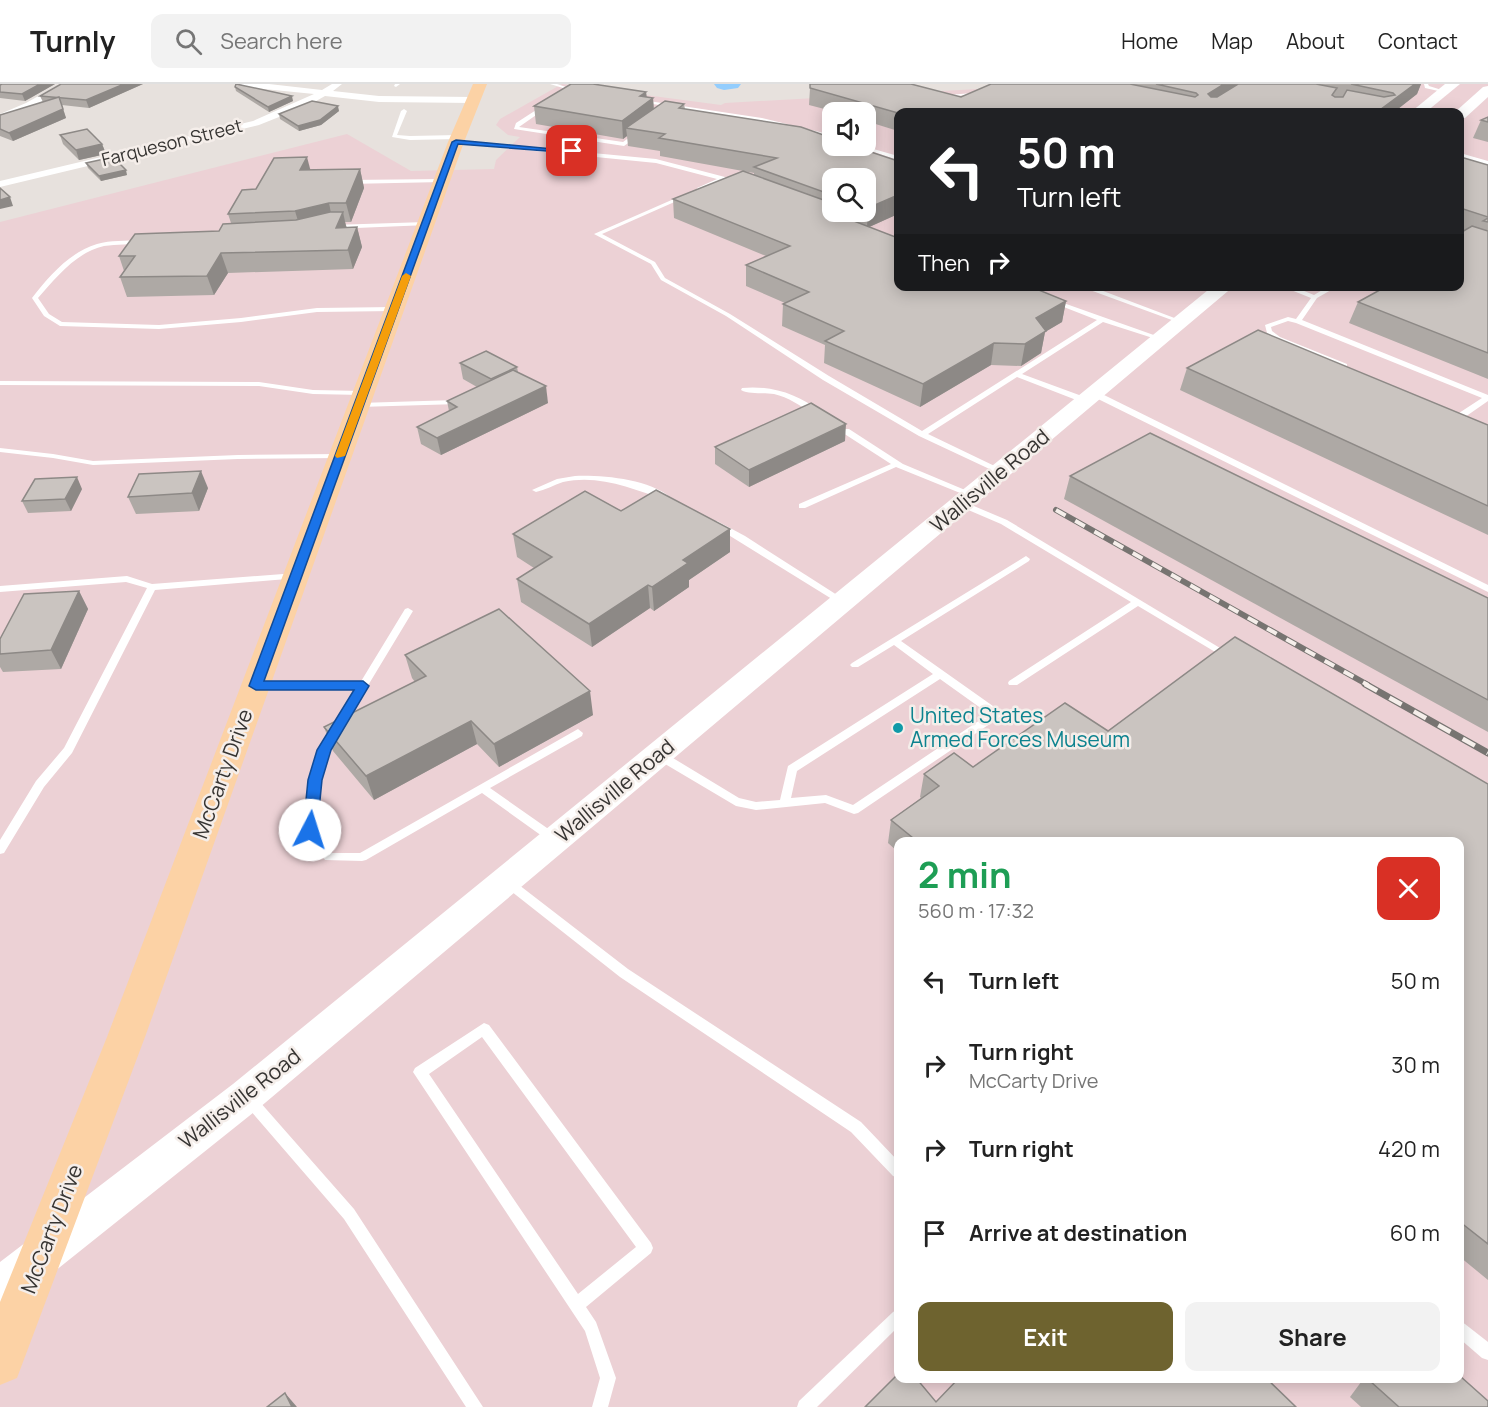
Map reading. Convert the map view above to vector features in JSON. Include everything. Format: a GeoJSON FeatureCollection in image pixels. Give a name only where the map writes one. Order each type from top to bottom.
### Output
{"type":"FeatureCollection","features":[{"type":"Feature","properties":{"kind":"main road"},"geometry":{"type":"LineString","coordinates":[[1423,108],[1448,88]]}},
{"type":"Feature","properties":{"kind":"main road","name":"McCarty Drive"},"geometry":{"type":"LineString","coordinates":[[0,1361],[126,1037],[441,181],[477,92]]}},
{"type":"Feature","properties":{"kind":"main road"},"geometry":{"type":"LineString","coordinates":[[1464,112],[1486,94]]}},
{"type":"Feature","properties":{"kind":"main road","name":"Wallisville Road"},"geometry":{"type":"LineString","coordinates":[[0,1288],[44,1251],[246,1096],[1171,331],[1210,291]]}},
{"type":"Feature","properties":{"kind":"street"},"geometry":{"type":"LineString","coordinates":[[0,117],[67,84]]}},
{"type":"Feature","properties":{"kind":"street"},"geometry":{"type":"LineString","coordinates":[[245,84],[390,99],[477,92]]}},
{"type":"Feature","properties":{"kind":"street","name":"Farqueson Street"},"geometry":{"type":"LineString","coordinates":[[0,184],[256,123],[306,103],[338,84]]}},
{"type":"Feature","properties":{"kind":"street"},"geometry":{"type":"LineString","coordinates":[[1464,157],[1488,164]]}},
{"type":"Feature","properties":{"kind":"lane"},"geometry":{"type":"LineString","coordinates":[[552,84],[581,92]]}},
{"type":"Feature","properties":{"kind":"lane"},"geometry":{"type":"LineString","coordinates":[[1426,84],[1427,87],[1448,88]]}},
{"type":"Feature","properties":{"kind":"lane"},"geometry":{"type":"LineString","coordinates":[[561,96],[570,90]]}},
{"type":"Feature","properties":{"kind":"lane"},"geometry":{"type":"LineString","coordinates":[[932,96],[995,92]]}},
{"type":"Feature","properties":{"kind":"lane"},"geometry":{"type":"LineString","coordinates":[[638,100],[740,115],[822,134]]}},
{"type":"Feature","properties":{"kind":"lane"},"geometry":{"type":"LineString","coordinates":[[552,102],[518,124],[516,128],[624,144],[647,126]]}},
{"type":"Feature","properties":{"kind":"lane"},"geometry":{"type":"LineString","coordinates":[[404,111],[394,136],[457,139],[657,161],[734,182]]}},
{"type":"Feature","properties":{"kind":"lane"},"geometry":{"type":"LineString","coordinates":[[876,151],[894,157]]}},
{"type":"Feature","properties":{"kind":"lane"},"geometry":{"type":"LineString","coordinates":[[723,178],[597,234],[653,263],[663,279],[728,315],[826,378],[922,434],[1001,471]]}},
{"type":"Feature","properties":{"kind":"lane"},"geometry":{"type":"LineString","coordinates":[[339,182],[441,181]]}},
{"type":"Feature","properties":{"kind":"lane"},"geometry":{"type":"LineString","coordinates":[[327,229],[426,224]]}},
{"type":"Feature","properties":{"kind":"lane"},"geometry":{"type":"LineString","coordinates":[[147,242],[111,244],[92,248],[77,256],[35,298],[38,306],[46,315],[60,324],[159,327],[241,320],[317,310],[394,309]]}},
{"type":"Feature","properties":{"kind":"lane"},"geometry":{"type":"LineString","coordinates":[[1092,291],[1171,331]]}},
{"type":"Feature","properties":{"kind":"lane"},"geometry":{"type":"LineString","coordinates":[[1299,291],[1316,297]]}},
{"type":"Feature","properties":{"kind":"lane"},"geometry":{"type":"LineString","coordinates":[[1298,321],[1316,297],[1326,291]]}},
{"type":"Feature","properties":{"kind":"lane"},"geometry":{"type":"LineString","coordinates":[[1046,299],[1102,320],[1171,331]]}},
{"type":"Feature","properties":{"kind":"lane"},"geometry":{"type":"LineString","coordinates":[[1354,370],[1278,338],[1269,332],[1267,326],[1276,321],[1288,319],[1298,321],[1488,398]]}},
{"type":"Feature","properties":{"kind":"lane"},"geometry":{"type":"LineString","coordinates":[[922,434],[1102,320]]}},
{"type":"Feature","properties":{"kind":"lane"},"geometry":{"type":"LineString","coordinates":[[1017,374],[1091,397],[1488,589]]}},
{"type":"Feature","properties":{"kind":"lane"},"geometry":{"type":"LineString","coordinates":[[0,383],[259,384],[361,399],[456,402]]}},
{"type":"Feature","properties":{"kind":"lane"},"geometry":{"type":"LineString","coordinates":[[745,390],[772,389],[791,396],[819,414]]}},
{"type":"Feature","properties":{"kind":"lane"},"geometry":{"type":"LineString","coordinates":[[1462,415],[1488,398]]}},
{"type":"Feature","properties":{"kind":"lane"},"geometry":{"type":"LineString","coordinates":[[1451,410],[1471,418]]}},
{"type":"Feature","properties":{"kind":"lane"},"geometry":{"type":"LineString","coordinates":[[846,431],[897,464],[967,500],[1244,665]]}},
{"type":"Feature","properties":{"kind":"lane"},"geometry":{"type":"LineString","coordinates":[[0,450],[93,463],[238,457],[340,456]]}},
{"type":"Feature","properties":{"kind":"lane"},"geometry":{"type":"LineString","coordinates":[[802,506],[897,464]]}},
{"type":"Feature","properties":{"kind":"lane"},"geometry":{"type":"LineString","coordinates":[[536,490],[564,480],[611,480],[655,492],[675,502]]}},
{"type":"Feature","properties":{"kind":"lane"},"geometry":{"type":"LineString","coordinates":[[704,517],[742,538],[843,602]]}},
{"type":"Feature","properties":{"kind":"lane"},"geometry":{"type":"LineString","coordinates":[[855,665],[1026,559]]}},
{"type":"Feature","properties":{"kind":"lane"},"geometry":{"type":"LineString","coordinates":[[0,589],[127,579],[152,587],[296,576]]}},
{"type":"Feature","properties":{"kind":"lane"},"geometry":{"type":"LineString","coordinates":[[0,850],[40,784],[68,750],[152,587]]}},
{"type":"Feature","properties":{"kind":"lane"},"geometry":{"type":"LineString","coordinates":[[1013,683],[1138,602]]}},
{"type":"Feature","properties":{"kind":"lane"},"geometry":{"type":"LineString","coordinates":[[408,611],[324,750],[315,780],[310,830],[328,857],[362,857],[578,733]]}},
{"type":"Feature","properties":{"kind":"lane"},"geometry":{"type":"LineString","coordinates":[[658,755],[736,802],[756,806],[826,799],[854,810],[996,714],[894,641]]}},
{"type":"Feature","properties":{"kind":"lane"},"geometry":{"type":"LineString","coordinates":[[784,804],[792,769],[940,674]]}},
{"type":"Feature","properties":{"kind":"lane"},"geometry":{"type":"LineString","coordinates":[[256,686],[363,686]]}},
{"type":"Feature","properties":{"kind":"lane"},"geometry":{"type":"LineString","coordinates":[[482,788],[555,840]]}},
{"type":"Feature","properties":{"kind":"lane"},"geometry":{"type":"LineString","coordinates":[[506,881],[624,973],[856,1126],[894,1167]]}},
{"type":"Feature","properties":{"kind":"lane"},"geometry":{"type":"LineString","coordinates":[[576,1305],[646,1248],[484,1029],[420,1072],[576,1305],[591,1327],[608,1378],[600,1407]]}},
{"type":"Feature","properties":{"kind":"lane"},"geometry":{"type":"LineString","coordinates":[[246,1096],[349,1214],[475,1407]]}},
{"type":"Feature","properties":{"kind":"lane"},"geometry":{"type":"LineString","coordinates":[[805,1407],[894,1321]]}},
{"type":"Feature","properties":{"kind":"lane"},"geometry":{"type":"LineString","coordinates":[[1464,1332],[1488,1352]]}},
{"type":"Feature","properties":{"kind":"shaded area"},"geometry":{"type":"Polygon","coordinates":[[[562,84],[721,105],[1066,84],[1488,84],[1488,1407],[0,1407],[0,222],[347,134],[411,171],[494,169],[496,160],[520,137],[508,135],[496,125],[500,119],[562,84]]]}},
{"type":"Feature","properties":{"kind":"building"},"geometry":{"type":"Polygon","coordinates":[[[2,84],[40,84],[22,94],[0,92],[2,84]]]}},
{"type":"Feature","properties":{"kind":"building"},"geometry":{"type":"Polygon","coordinates":[[[61,84],[124,84],[86,100],[40,96],[61,84]]]}},
{"type":"Feature","properties":{"kind":"building"},"geometry":{"type":"Polygon","coordinates":[[[236,84],[292,96],[268,107],[235,87],[236,84]]]}},
{"type":"Feature","properties":{"kind":"building"},"geometry":{"type":"Polygon","coordinates":[[[571,84],[593,84],[646,92],[640,96],[653,98],[622,121],[534,106],[571,84]]]}},
{"type":"Feature","properties":{"kind":"building"},"geometry":{"type":"Polygon","coordinates":[[[810,84],[911,84],[961,97],[991,84],[1130,84],[1195,97],[1198,95],[1196,93],[1156,84],[1224,84],[1208,94],[1211,97],[1217,97],[1238,84],[1316,84],[1337,88],[1332,95],[1335,97],[1343,97],[1347,90],[1384,97],[1395,95],[1351,84],[1415,84],[1382,108],[894,108],[894,112],[876,107],[876,102],[859,102],[810,88],[810,84]]]}},
{"type":"Feature","properties":{"kind":"building"},"geometry":{"type":"Polygon","coordinates":[[[59,97],[63,109],[9,133],[0,129],[0,115],[59,97]]]}},
{"type":"Feature","properties":{"kind":"building"},"geometry":{"type":"Polygon","coordinates":[[[312,101],[338,106],[320,120],[298,126],[279,114],[312,101]]]}},
{"type":"Feature","properties":{"kind":"building"},"geometry":{"type":"Polygon","coordinates":[[[665,101],[684,104],[679,108],[801,127],[822,134],[822,156],[876,156],[876,154],[894,160],[894,197],[876,205],[876,168],[822,168],[822,191],[754,167],[777,158],[659,138],[665,134],[626,128],[665,101]]]}},
{"type":"Feature","properties":{"kind":"building"},"geometry":{"type":"Polygon","coordinates":[[[87,129],[102,144],[76,150],[60,135],[87,129]]]}},
{"type":"Feature","properties":{"kind":"building"},"geometry":{"type":"Polygon","coordinates":[[[113,157],[126,170],[99,176],[86,163],[113,157]]]}},
{"type":"Feature","properties":{"kind":"building"},"geometry":{"type":"Polygon","coordinates":[[[307,157],[300,170],[360,169],[346,203],[329,203],[295,211],[228,214],[242,190],[256,189],[274,158],[307,157]]]}},
{"type":"Feature","properties":{"kind":"building"},"geometry":{"type":"Polygon","coordinates":[[[1464,158],[1488,165],[1488,217],[1464,209],[1464,158]]]}},
{"type":"Feature","properties":{"kind":"building"},"geometry":{"type":"Polygon","coordinates":[[[743,171],[822,199],[822,222],[856,222],[894,236],[894,291],[1041,291],[1066,301],[1036,318],[1046,331],[1025,344],[994,343],[923,384],[825,341],[844,331],[783,304],[809,292],[746,265],[790,246],[673,199],[743,171]]]}},
{"type":"Feature","properties":{"kind":"building"},"geometry":{"type":"Polygon","coordinates":[[[0,188],[10,197],[0,200],[0,188]]]}},
{"type":"Feature","properties":{"kind":"building"},"geometry":{"type":"Polygon","coordinates":[[[330,212],[343,212],[336,228],[357,227],[348,250],[221,253],[207,276],[120,277],[135,256],[119,256],[135,234],[219,231],[223,224],[296,220],[330,212]]]}},
{"type":"Feature","properties":{"kind":"building"},"geometry":{"type":"Polygon","coordinates":[[[1472,226],[1488,231],[1488,353],[1358,302],[1378,291],[1464,291],[1464,231],[1472,226]]]}},
{"type":"Feature","properties":{"kind":"building"},"geometry":{"type":"Polygon","coordinates":[[[1258,330],[1488,425],[1488,506],[1187,368],[1258,330]]]}},
{"type":"Feature","properties":{"kind":"building"},"geometry":{"type":"Polygon","coordinates":[[[486,351],[517,367],[491,379],[460,363],[486,351]]]}},
{"type":"Feature","properties":{"kind":"building"},"geometry":{"type":"Polygon","coordinates":[[[513,370],[546,386],[437,438],[417,427],[457,407],[447,401],[513,370]]]}},
{"type":"Feature","properties":{"kind":"building"},"geometry":{"type":"Polygon","coordinates":[[[811,403],[846,424],[749,470],[715,447],[811,403]]]}},
{"type":"Feature","properties":{"kind":"building"},"geometry":{"type":"Polygon","coordinates":[[[1150,433],[1488,598],[1488,700],[1070,476],[1150,433]]]}},
{"type":"Feature","properties":{"kind":"building"},"geometry":{"type":"Polygon","coordinates":[[[201,471],[192,493],[128,497],[139,474],[201,471]]]}},
{"type":"Feature","properties":{"kind":"building"},"geometry":{"type":"Polygon","coordinates":[[[77,477],[65,499],[22,501],[35,479],[77,477]]]}},
{"type":"Feature","properties":{"kind":"building"},"geometry":{"type":"Polygon","coordinates":[[[656,490],[730,529],[683,560],[688,563],[652,587],[648,585],[589,624],[517,579],[552,557],[513,534],[585,491],[621,511],[656,490]]]}},
{"type":"Feature","properties":{"kind":"building"},"geometry":{"type":"Polygon","coordinates":[[[79,591],[51,650],[0,654],[0,639],[24,594],[79,591]]]}},
{"type":"Feature","properties":{"kind":"building"},"geometry":{"type":"Polygon","coordinates":[[[499,609],[590,691],[494,744],[471,721],[366,776],[324,727],[426,676],[405,655],[499,609]]]}},
{"type":"Feature","properties":{"kind":"building"},"geometry":{"type":"Polygon","coordinates":[[[1235,637],[1488,784],[1488,1244],[1464,1225],[1464,837],[912,837],[891,820],[939,786],[924,774],[954,753],[973,767],[1065,703],[1108,731],[1235,637]]]}},
{"type":"Feature","properties":{"kind":"building"},"geometry":{"type":"Polygon","coordinates":[[[894,1378],[894,1383],[920,1383],[936,1402],[954,1383],[1271,1383],[1296,1407],[865,1407],[894,1378]]]}},
{"type":"Feature","properties":{"kind":"building"},"geometry":{"type":"Polygon","coordinates":[[[1464,1380],[1488,1401],[1488,1407],[1399,1407],[1372,1383],[1464,1383],[1464,1380]]]}},
{"type":"Feature","properties":{"kind":"building"},"geometry":{"type":"Polygon","coordinates":[[[285,1393],[292,1407],[267,1407],[285,1393]]]}},
{"type":"Feature","properties":{"kind":"waterway"},"geometry":{"type":"LineString","coordinates":[[724,84],[731,84]]}},
{"type":"Feature","properties":{"kind":"railway"},"geometry":{"type":"LineString","coordinates":[[1056,510],[1368,685]]}},
{"type":"Feature","properties":{"kind":"railway"},"geometry":{"type":"LineString","coordinates":[[1365,684],[1488,753]]}},
{"type":"Feature","properties":{"kind":"slow traffic"},"geometry":{"type":"LineString","coordinates":[[340,456],[406,276]]}},
{"type":"Feature","properties":{"kind":"place","name":"United States Armed Forces Museum"},"geometry":{"type":"Point","coordinates":[898,728]}},
{"type":"Feature","properties":{"kind":"route"},"geometry":{"type":"LineString","coordinates":[[310,830],[315,780],[324,750],[363,686],[256,686],[456,142],[572,151]]}}]}
